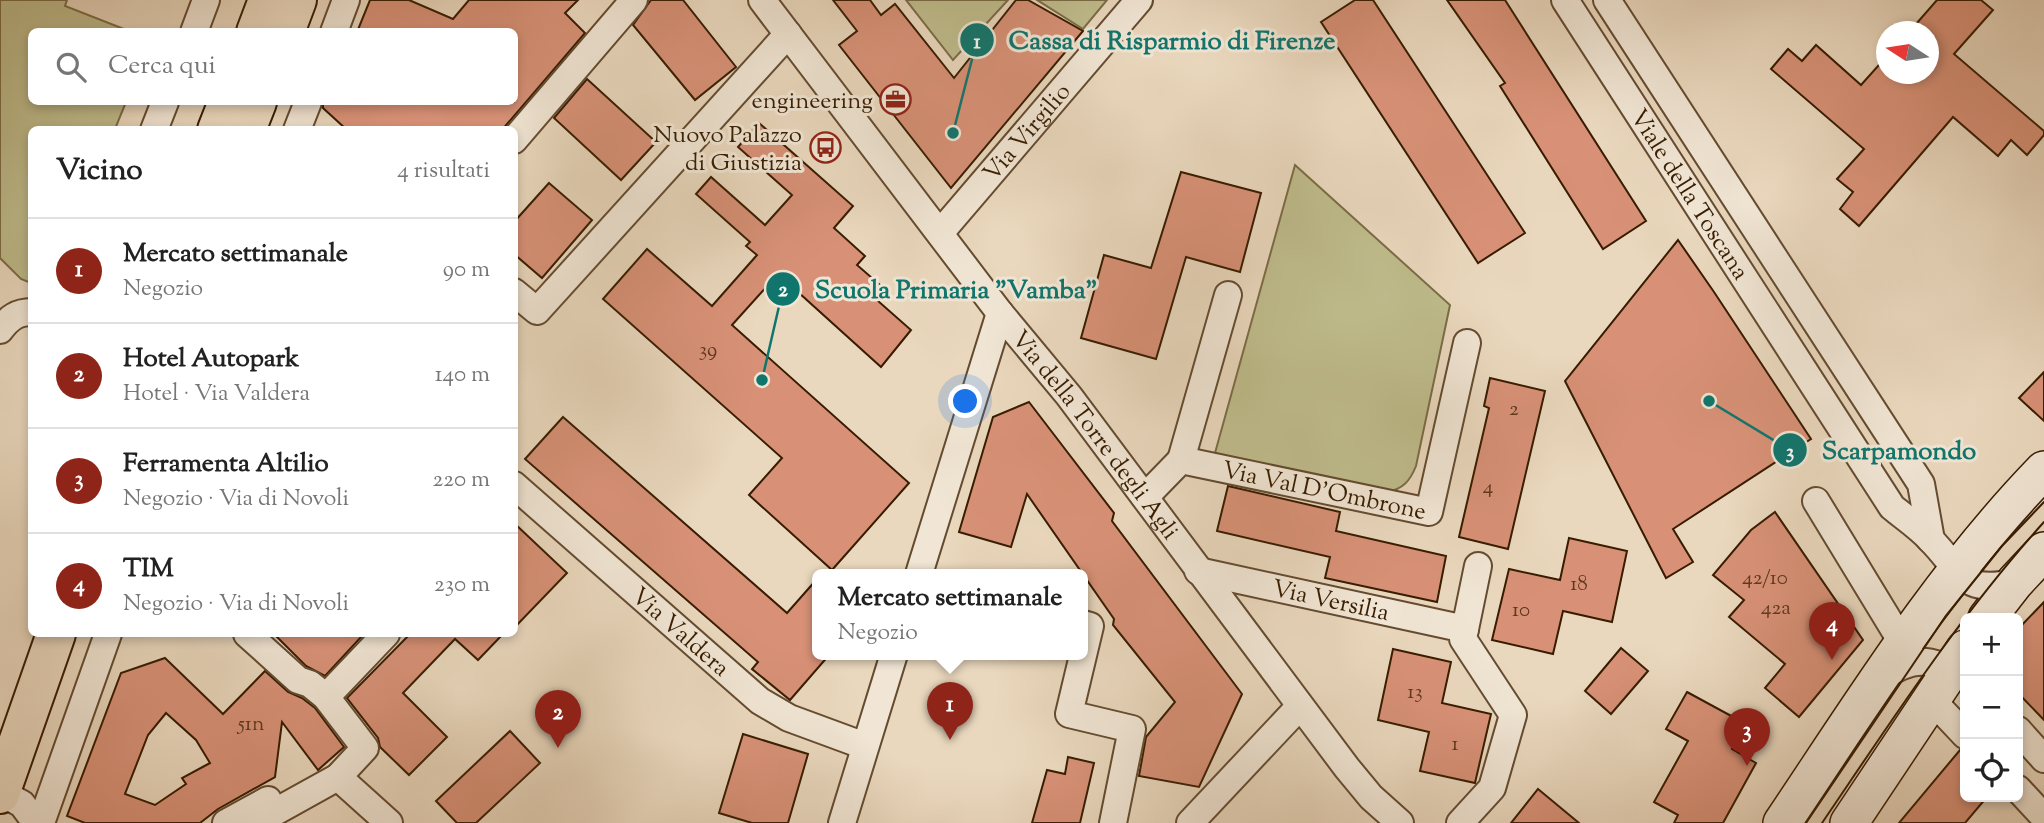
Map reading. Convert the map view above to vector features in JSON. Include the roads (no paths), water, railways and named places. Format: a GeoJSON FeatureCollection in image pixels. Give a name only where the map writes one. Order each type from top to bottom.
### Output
{"type":"FeatureCollection","features":[{"type":"Feature","properties":{"kind":"main road"},"geometry":{"type":"LineString","coordinates":[[258,28],[268,0]]}},
{"type":"Feature","properties":{"kind":"main road"},"geometry":{"type":"LineString","coordinates":[[286,28],[297,0]]}},
{"type":"Feature","properties":{"kind":"main road"},"geometry":{"type":"LineString","coordinates":[[219,126],[227,105]]}},
{"type":"Feature","properties":{"kind":"main road"},"geometry":{"type":"LineString","coordinates":[[248,126],[256,105]]}},
{"type":"Feature","properties":{"kind":"main road"},"geometry":{"type":"LineString","coordinates":[[0,714],[28,636]]}},
{"type":"Feature","properties":{"kind":"main road"},"geometry":{"type":"LineString","coordinates":[[0,792],[55,637]]}},
{"type":"Feature","properties":{"kind":"street"},"geometry":{"type":"LineString","coordinates":[[196,28],[206,0]]}},
{"type":"Feature","properties":{"kind":"street"},"geometry":{"type":"LineString","coordinates":[[336,28],[346,0]]}},
{"type":"Feature","properties":{"kind":"street"},"geometry":{"type":"LineString","coordinates":[[518,136],[634,0]]}},
{"type":"Feature","properties":{"kind":"street","name":"Via della Torre degli Agli"},"geometry":{"type":"LineString","coordinates":[[762,0],[1000,313],[1060,385],[1352,775],[1400,823]]}},
{"type":"Feature","properties":{"kind":"street","name":"Via Virgilio"},"geometry":{"type":"LineString","coordinates":[[940,233],[1139,0]]}},
{"type":"Feature","properties":{"kind":"street","name":"Viale della Toscana"},"geometry":{"type":"LineString","coordinates":[[1565,0],[1892,507],[1931,540],[1956,571]]}},
{"type":"Feature","properties":{"kind":"street","name":"Viale della Toscana"},"geometry":{"type":"LineString","coordinates":[[1606,0],[1921,484],[1931,540]]}},
{"type":"Feature","properties":{"kind":"street"},"geometry":{"type":"LineString","coordinates":[[518,295],[537,310],[788,34]]}},
{"type":"Feature","properties":{"kind":"street"},"geometry":{"type":"LineString","coordinates":[[156,126],[164,105]]}},
{"type":"Feature","properties":{"kind":"street"},"geometry":{"type":"LineString","coordinates":[[1145,497],[1181,460],[1228,295]]}},
{"type":"Feature","properties":{"kind":"street"},"geometry":{"type":"LineString","coordinates":[[0,330],[18,310]]}},
{"type":"Feature","properties":{"kind":"street"},"geometry":{"type":"LineString","coordinates":[[921,569],[1000,313]]}},
{"type":"Feature","properties":{"kind":"street","name":"Via Val D'Ombrone"},"geometry":{"type":"LineString","coordinates":[[1181,460],[1429,512],[1467,343]]}},
{"type":"Feature","properties":{"kind":"street"},"geometry":{"type":"LineString","coordinates":[[1782,823],[1903,644],[1956,571],[1998,518],[2044,470]]}},
{"type":"Feature","properties":{"kind":"street","name":"Via Valdera"},"geometry":{"type":"LineString","coordinates":[[518,493],[760,701],[789,718],[865,746]]}},
{"type":"Feature","properties":{"kind":"street"},"geometry":{"type":"LineString","coordinates":[[1816,500],[1903,644]]}},
{"type":"Feature","properties":{"kind":"street"},"geometry":{"type":"LineString","coordinates":[[1991,613],[2044,551]]}},
{"type":"Feature","properties":{"kind":"street"},"geometry":{"type":"LineString","coordinates":[[1460,823],[1492,789],[1513,715],[1463,639],[1478,566]]}},
{"type":"Feature","properties":{"kind":"street","name":"Via Versilia"},"geometry":{"type":"LineString","coordinates":[[1198,571],[1465,629]]}},
{"type":"Feature","properties":{"kind":"street"},"geometry":{"type":"LineString","coordinates":[[1956,571],[1967,580],[1985,586],[2015,582]]}},
{"type":"Feature","properties":{"kind":"street"},"geometry":{"type":"LineString","coordinates":[[0,792],[22,804],[39,823],[107,637]]}},
{"type":"Feature","properties":{"kind":"street"},"geometry":{"type":"LineString","coordinates":[[250,637],[298,681],[310,684],[326,697],[365,748],[338,777],[256,823]]}},
{"type":"Feature","properties":{"kind":"street"},"geometry":{"type":"LineString","coordinates":[[326,697],[383,637]]}},
{"type":"Feature","properties":{"kind":"street"},"geometry":{"type":"LineString","coordinates":[[842,823],[892,660]]}},
{"type":"Feature","properties":{"kind":"street"},"geometry":{"type":"LineString","coordinates":[[1080,660],[1069,714],[1132,730],[1113,823]]}},
{"type":"Feature","properties":{"kind":"street"},"geometry":{"type":"LineString","coordinates":[[1879,679],[1898,666],[1915,661],[1960,665]]}},
{"type":"Feature","properties":{"kind":"street"},"geometry":{"type":"LineString","coordinates":[[1849,823],[1931,699],[1960,666]]}},
{"type":"Feature","properties":{"kind":"street"},"geometry":{"type":"LineString","coordinates":[[1931,699],[1960,730]]}},
{"type":"Feature","properties":{"kind":"street"},"geometry":{"type":"LineString","coordinates":[[1190,823],[1300,706]]}},
{"type":"Feature","properties":{"kind":"street"},"geometry":{"type":"LineString","coordinates":[[2023,736],[2044,759]]}},
{"type":"Feature","properties":{"kind":"street"},"geometry":{"type":"LineString","coordinates":[[226,823],[309,777],[338,777],[389,823]]}},
{"type":"Feature","properties":{"kind":"street"},"geometry":{"type":"LineString","coordinates":[[2023,794],[2044,817]]}},
{"type":"Feature","properties":{"kind":"tram line"},"geometry":{"type":"LineString","coordinates":[[1806,823],[1945,617],[2002,546],[2044,502]]}},
{"type":"Feature","properties":{"kind":"tram line"},"geometry":{"type":"LineString","coordinates":[[1822,823],[1955,631],[2044,522]]}},
{"type":"Feature","properties":{"kind":"place","name":"engineering"},"geometry":{"type":"Point","coordinates":[896,100]}},
{"type":"Feature","properties":{"kind":"place","name":"Cassa di Risparmio di Firenze"},"geometry":{"type":"Point","coordinates":[953,133]}},
{"type":"Feature","properties":{"kind":"place","name":"Nuovo Palazzo di Giustizia"},"geometry":{"type":"Point","coordinates":[825,148]}},
{"type":"Feature","properties":{"kind":"place","name":"Scuola Primaria \"Vamba\""},"geometry":{"type":"Point","coordinates":[762,380]}},
{"type":"Feature","properties":{"kind":"place","name":"Scarpamondo"},"geometry":{"type":"Point","coordinates":[1709,401]}},
{"type":"Feature","properties":{"kind":"place","name":"TIM"},"geometry":{"type":"Point","coordinates":[1832,660]}},
{"type":"Feature","properties":{"kind":"place","name":"Mercato settimanale"},"geometry":{"type":"Point","coordinates":[950,740]}},
{"type":"Feature","properties":{"kind":"place","name":"Hotel Autopark"},"geometry":{"type":"Point","coordinates":[558,748]}},
{"type":"Feature","properties":{"kind":"place","name":"Ferramenta Altilio"},"geometry":{"type":"Point","coordinates":[1747,766]}}]}
